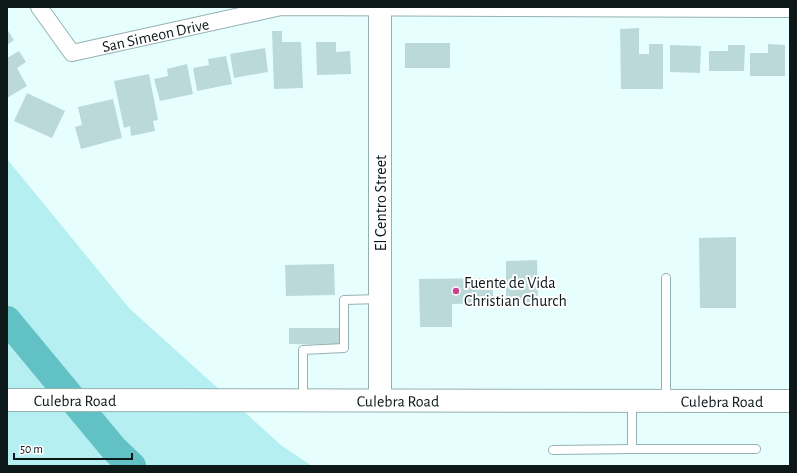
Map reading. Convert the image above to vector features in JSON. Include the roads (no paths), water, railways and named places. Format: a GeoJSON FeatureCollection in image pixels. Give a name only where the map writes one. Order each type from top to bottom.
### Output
{"type":"FeatureCollection","features":[{"type":"Feature","properties":{"kind":"main road","name":"El Centro Street"},"geometry":{"type":"LineString","coordinates":[[380,8],[380,400]]}},
{"type":"Feature","properties":{"kind":"main road","name":"Culebra Road"},"geometry":{"type":"LineString","coordinates":[[7,400],[790,401]]}},
{"type":"Feature","properties":{"kind":"street","name":"San Simeon Drive"},"geometry":{"type":"LineString","coordinates":[[39,7],[72,53],[281,7],[790,9]]}},
{"type":"Feature","properties":{"kind":"lane"},"geometry":{"type":"LineString","coordinates":[[666,278],[666,401]]}},
{"type":"Feature","properties":{"kind":"lane"},"geometry":{"type":"LineString","coordinates":[[303,400],[303,350],[344,348],[344,300],[380,299]]}},
{"type":"Feature","properties":{"kind":"lane"},"geometry":{"type":"LineString","coordinates":[[632,401],[632,449]]}},
{"type":"Feature","properties":{"kind":"lane"},"geometry":{"type":"LineString","coordinates":[[553,450],[756,449]]}},
{"type":"Feature","properties":{"kind":"waterway"},"geometry":{"type":"LineString","coordinates":[[7,320],[114,449],[132,466]]}},
{"type":"Feature","properties":{"kind":"place","name":"Fuente de Vida Christian Church"},"geometry":{"type":"Point","coordinates":[456,291]}}]}
